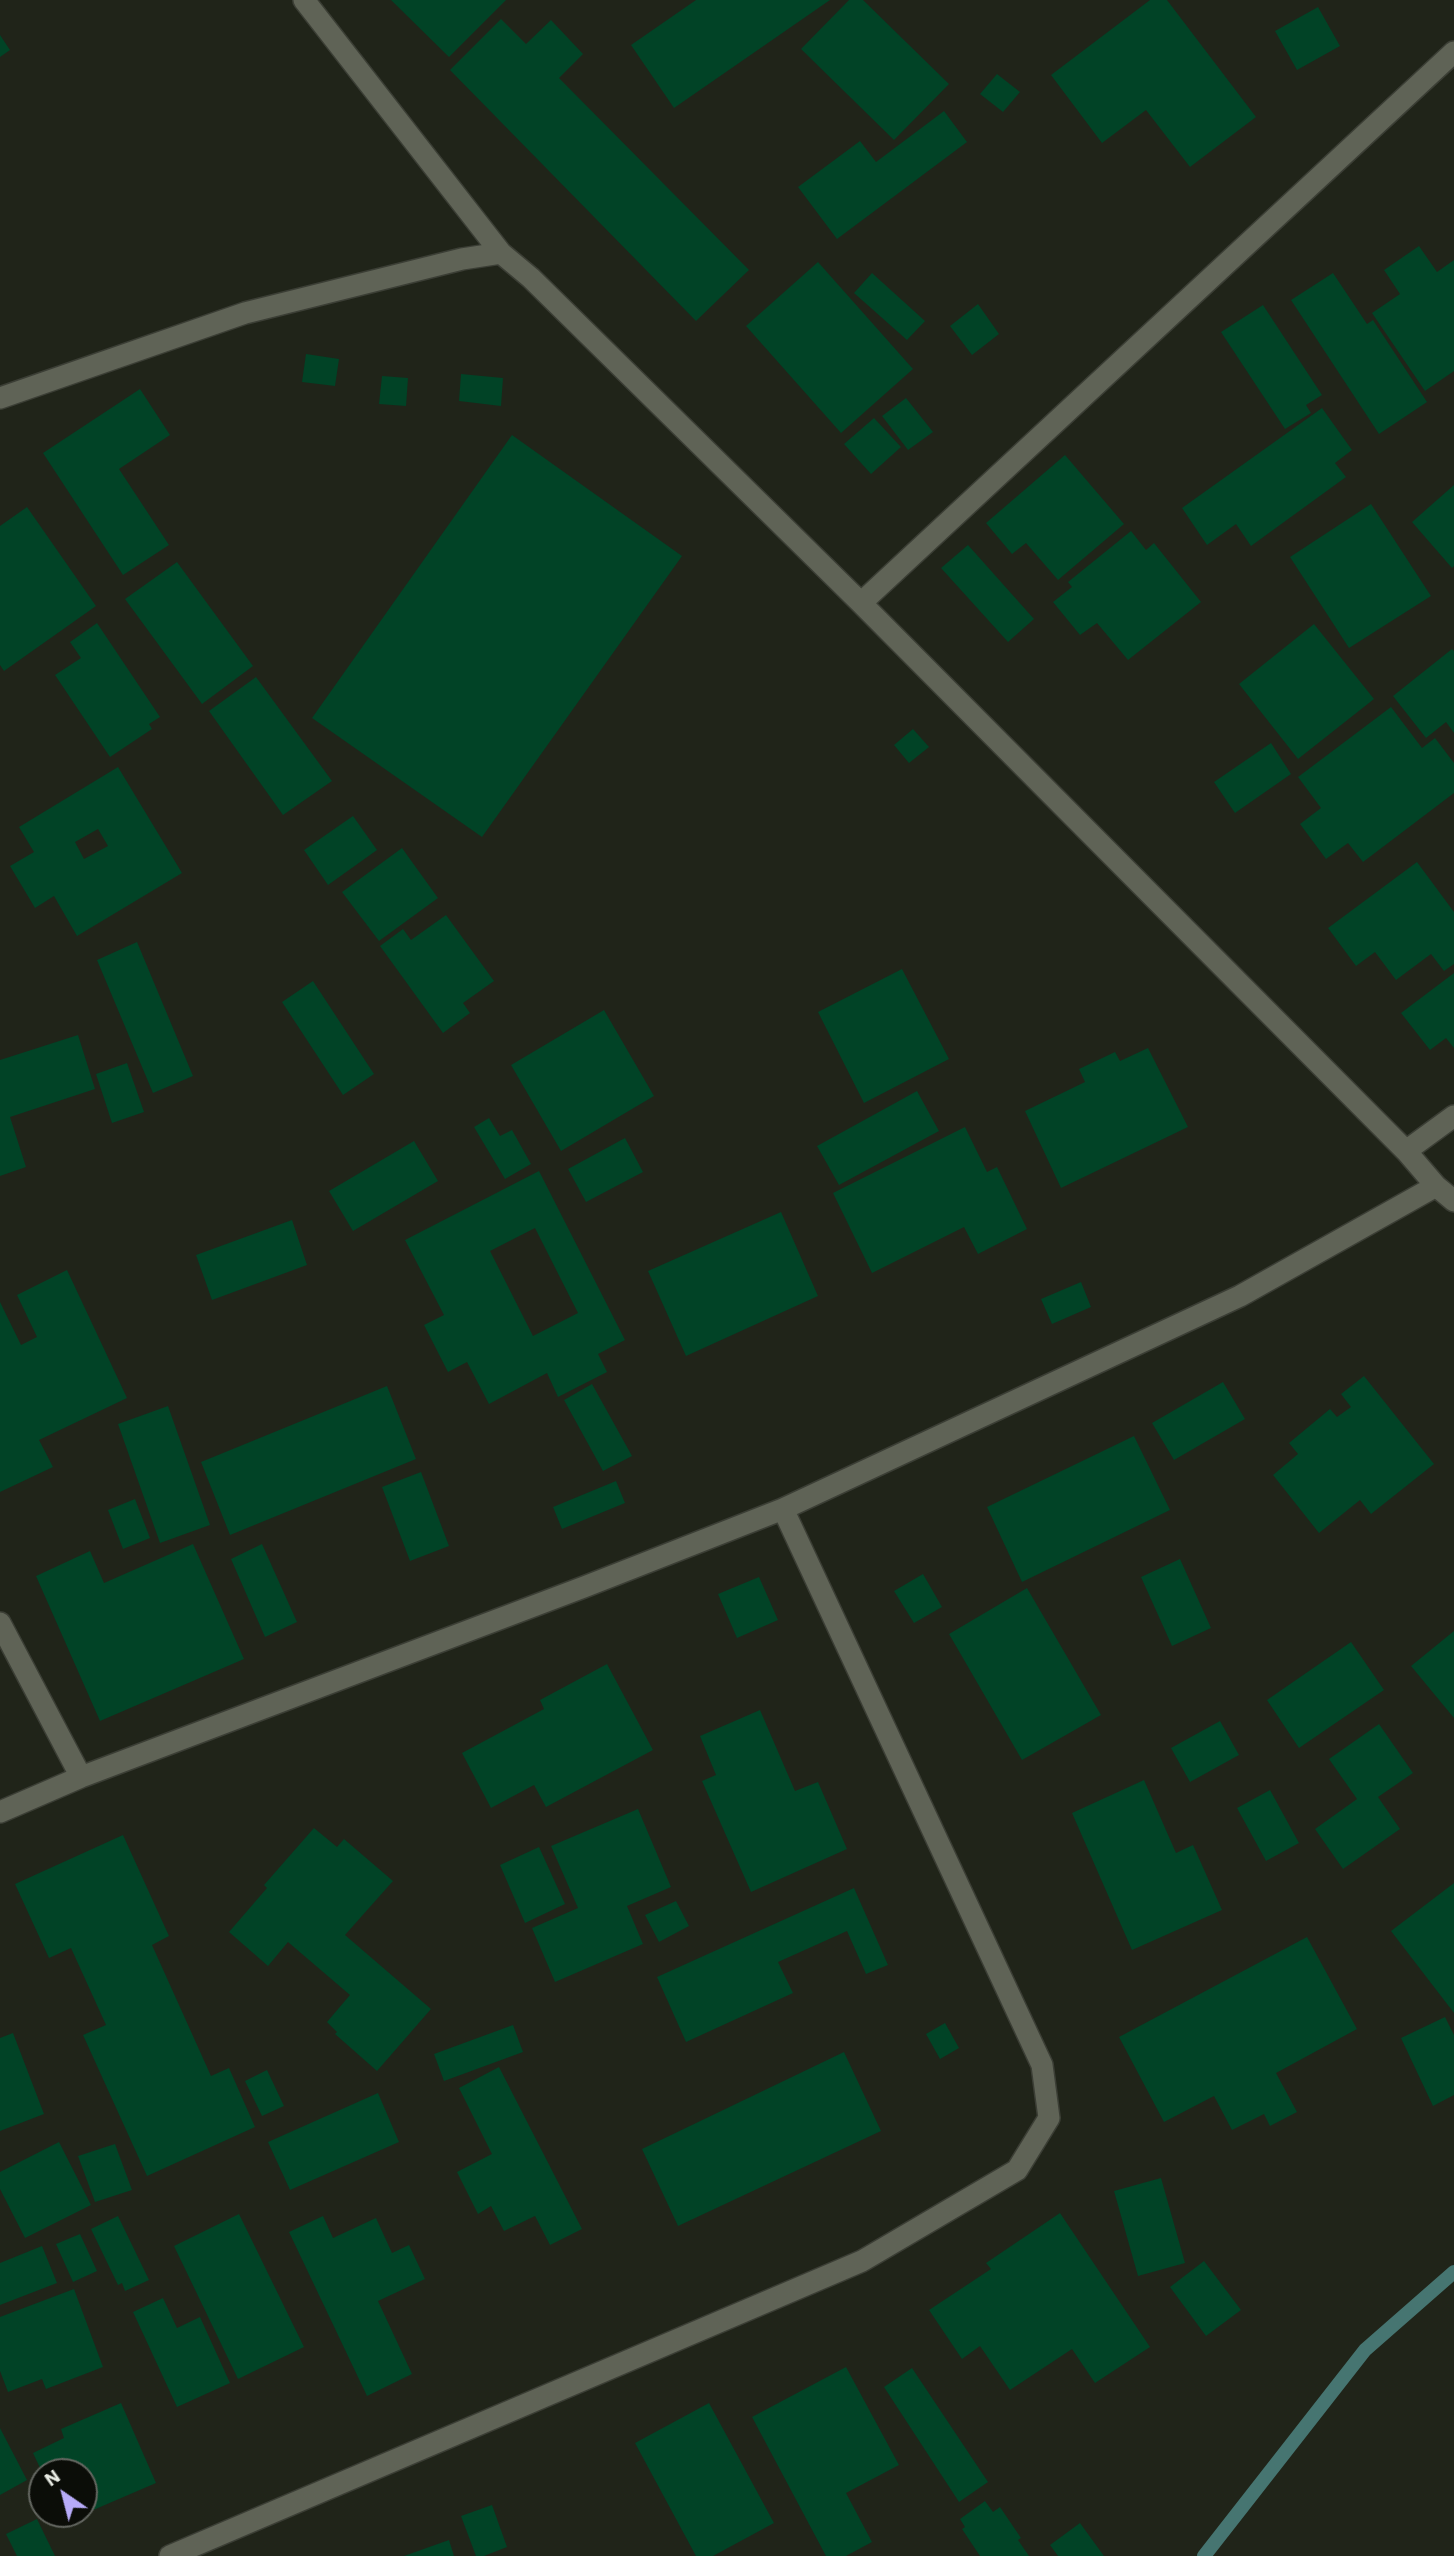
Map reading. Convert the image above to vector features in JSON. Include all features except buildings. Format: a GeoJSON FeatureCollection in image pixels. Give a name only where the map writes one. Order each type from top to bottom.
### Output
{"type":"FeatureCollection","features":[{"type":"Feature","properties":{"kind":"street"},"geometry":{"type":"LineString","coordinates":[[304,0],[501,253],[531,278],[861,603],[1406,1151],[1436,1186],[1454,1201]]}},
{"type":"Feature","properties":{"kind":"street"},"geometry":{"type":"LineString","coordinates":[[861,603],[1454,52]]}},
{"type":"Feature","properties":{"kind":"street"},"geometry":{"type":"LineString","coordinates":[[0,398],[245,313],[462,259],[501,253]]}},
{"type":"Feature","properties":{"kind":"street"},"geometry":{"type":"LineString","coordinates":[[1406,1151],[1454,1116]]}},
{"type":"Feature","properties":{"kind":"street"},"geometry":{"type":"LineString","coordinates":[[0,1812],[81,1777],[572,1592],[783,1509],[1240,1296],[1436,1186]]}},
{"type":"Feature","properties":{"kind":"street"},"geometry":{"type":"LineString","coordinates":[[170,2556],[862,2261],[1017,2170],[1049,2119],[1042,2065],[783,1509]]}},
{"type":"Feature","properties":{"kind":"street"},"geometry":{"type":"LineString","coordinates":[[0,1623],[81,1777]]}},
{"type":"Feature","properties":{"kind":"waterway"},"geometry":{"type":"LineString","coordinates":[[1204,2556],[1365,2350],[1454,2272]]}}]}
